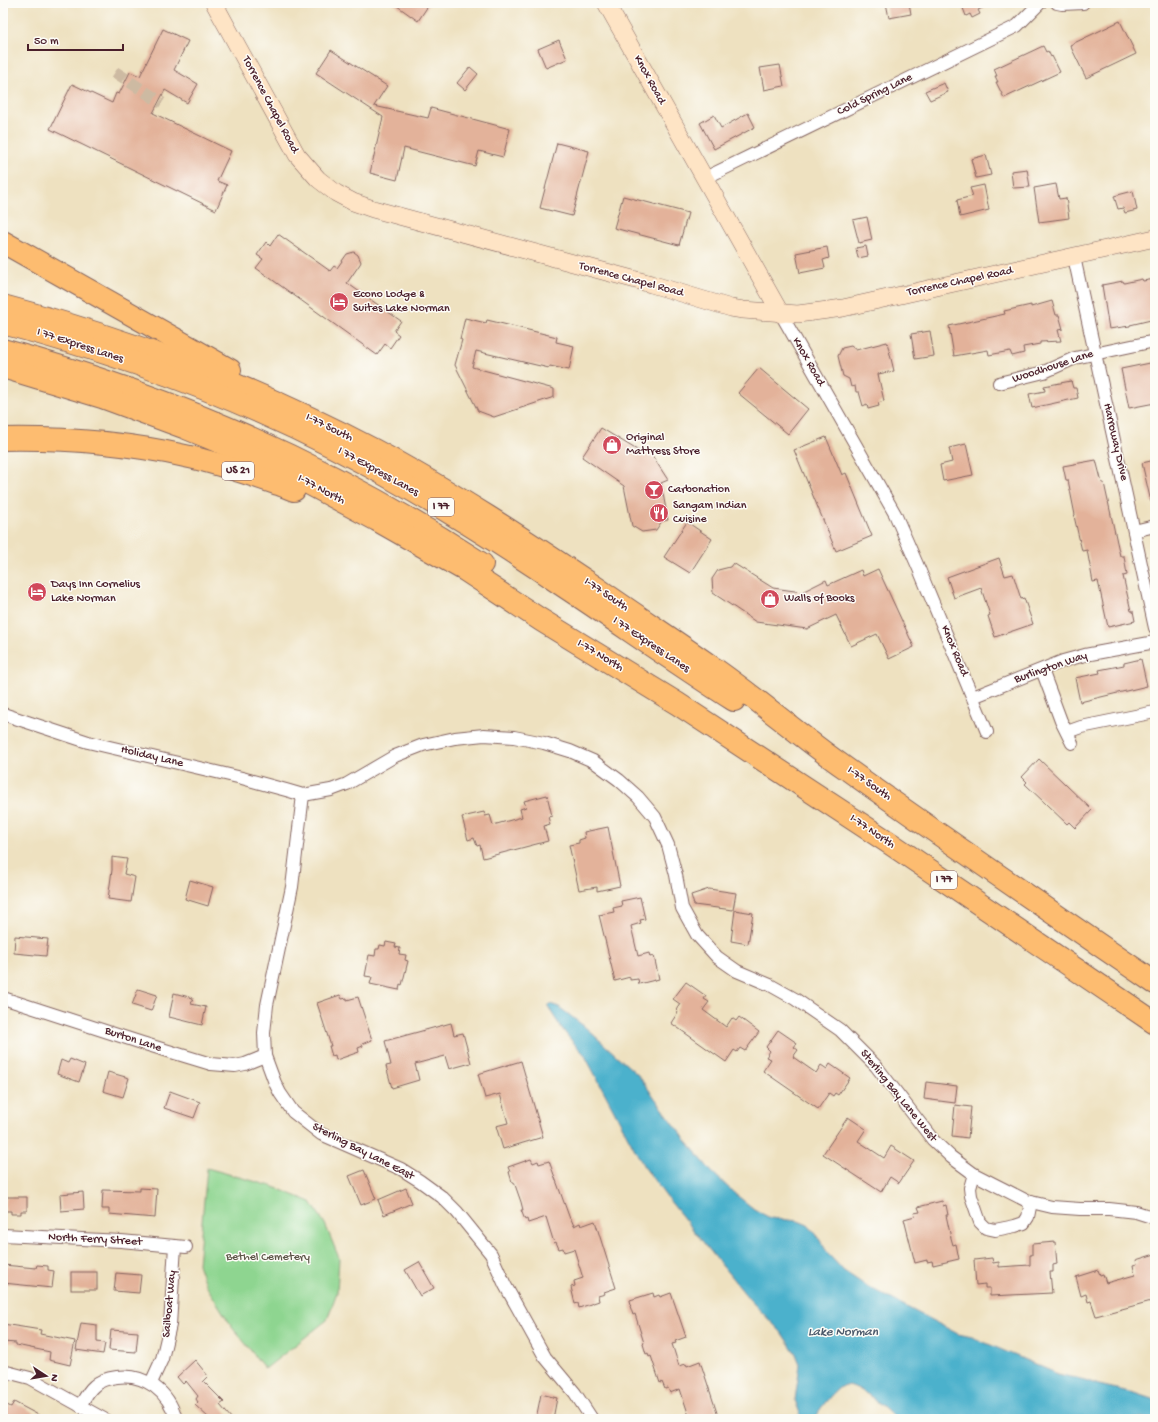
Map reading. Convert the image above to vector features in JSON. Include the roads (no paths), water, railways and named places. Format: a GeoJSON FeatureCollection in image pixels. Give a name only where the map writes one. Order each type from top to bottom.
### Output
{"type":"FeatureCollection","features":[{"type":"Feature","properties":{"kind":"highway"},"geometry":{"type":"LineString","coordinates":[[3,242],[334,430]]}},
{"type":"Feature","properties":{"kind":"highway","name":"I-77 South"},"geometry":{"type":"LineString","coordinates":[[3,306],[78,327],[165,357],[251,391],[334,430],[416,474],[560,564],[712,667],[841,765],[1059,918],[1155,983]]}},
{"type":"Feature","properties":{"kind":"highway","name":"I 77 Express Lanes"},"geometry":{"type":"LineString","coordinates":[[3,323],[73,342],[202,388],[286,425],[368,466],[487,535],[703,680],[841,765]]}},
{"type":"Feature","properties":{"kind":"highway","name":"I 77"},"geometry":{"type":"LineString","coordinates":[[3,350],[108,382],[192,413],[275,449],[349,486],[434,534],[549,608],[678,704]]}},
{"type":"Feature","properties":{"kind":"highway","name":"I-77 North"},"geometry":{"type":"LineString","coordinates":[[3,367],[102,397],[186,428],[227,445],[308,483],[378,520],[464,570],[541,620],[678,704],[898,849],[1155,1023]]}},
{"type":"Feature","properties":{"kind":"highway","name":"US 21"},"geometry":{"type":"LineString","coordinates":[[3,439],[92,442],[186,456],[214,463],[284,486],[326,506],[378,520]]}},
{"type":"Feature","properties":{"kind":"street","name":"Torrence Chapel Road"},"geometry":{"type":"LineString","coordinates":[[214,3],[297,155],[318,179],[336,193],[373,210],[651,284],[731,308],[781,314],[806,314],[843,308],[1155,238]]}},
{"type":"Feature","properties":{"kind":"street","name":"Knox Road"},"geometry":{"type":"LineString","coordinates":[[606,3],[895,514],[987,732]]}},
{"type":"Feature","properties":{"kind":"street","name":"Cold Spring Lane"},"geometry":{"type":"LineString","coordinates":[[705,178],[1017,26],[1040,3]]}},
{"type":"Feature","properties":{"kind":"street"},"geometry":{"type":"LineString","coordinates":[[1057,3],[1083,3]]}},
{"type":"Feature","properties":{"kind":"street","name":"Harroway Drive"},"geometry":{"type":"LineString","coordinates":[[1074,257],[1155,628]]}},
{"type":"Feature","properties":{"kind":"street","name":"Woodhouse Lane"},"geometry":{"type":"LineString","coordinates":[[999,383],[1044,372],[1065,362],[1094,353],[1155,341]]}},
{"type":"Feature","properties":{"kind":"street"},"geometry":{"type":"LineString","coordinates":[[1134,531],[1155,526]]}},
{"type":"Feature","properties":{"kind":"street","name":"Burlington Way"},"geometry":{"type":"LineString","coordinates":[[973,697],[1063,661],[1085,655],[1155,642]]}},
{"type":"Feature","properties":{"kind":"street"},"geometry":{"type":"LineString","coordinates":[[1042,670],[1069,737],[1081,727],[1155,712]]}},
{"type":"Feature","properties":{"kind":"street","name":"Holiday Lane"},"geometry":{"type":"LineString","coordinates":[[3,714],[88,742],[242,778],[302,795]]}},
{"type":"Feature","properties":{"kind":"street","name":"Sterling Bay Lane West"},"geometry":{"type":"LineString","coordinates":[[302,795],[330,790],[347,784],[395,756],[423,745],[484,735],[514,736],[563,749],[593,761],[620,780],[638,797],[655,817],[668,845],[676,875],[682,908],[697,935],[717,957],[737,971],[770,985],[795,999],[840,1030],[876,1066],[933,1140],[951,1157],[974,1174],[1031,1202],[1052,1207],[1109,1209],[1136,1212],[1155,1218]]}},
{"type":"Feature","properties":{"kind":"street","name":"Sterling Bay Lane East"},"geometry":{"type":"LineString","coordinates":[[302,795],[292,887],[267,1005],[264,1033],[265,1056],[270,1072],[280,1093],[293,1112],[321,1134],[401,1169],[442,1197],[457,1212],[491,1254],[505,1285],[545,1357],[575,1393],[592,1419]]}},
{"type":"Feature","properties":{"kind":"street","name":"Burton Lane"},"geometry":{"type":"LineString","coordinates":[[3,998],[211,1064],[235,1066],[265,1056]]}},
{"type":"Feature","properties":{"kind":"street"},"geometry":{"type":"LineString","coordinates":[[974,1174],[970,1188],[971,1196],[980,1222],[986,1228],[995,1230],[1024,1223],[1028,1217],[1031,1202]]}},
{"type":"Feature","properties":{"kind":"street","name":"North Ferry Street"},"geometry":{"type":"LineString","coordinates":[[3,1235],[121,1241],[181,1246]]}},
{"type":"Feature","properties":{"kind":"street","name":"Sailboat Way"},"geometry":{"type":"LineString","coordinates":[[151,1383],[162,1359],[170,1325],[181,1246]]}},
{"type":"Feature","properties":{"kind":"street"},"geometry":{"type":"LineString","coordinates":[[3,1371],[30,1378],[104,1419]]}},
{"type":"Feature","properties":{"kind":"street"},"geometry":{"type":"LineString","coordinates":[[80,1406],[94,1386],[102,1381],[111,1378],[130,1376],[151,1383],[161,1391],[172,1407],[176,1419]]}},
{"type":"Feature","properties":{"kind":"water","name":"Lake Norman"},"geometry":{"type":"Polygon","coordinates":[[[550,1004],[559,1007],[585,1027],[638,1075],[688,1143],[711,1171],[734,1193],[754,1209],[770,1218],[798,1221],[808,1225],[816,1234],[829,1255],[844,1271],[865,1285],[958,1334],[972,1337],[1058,1374],[1134,1393],[1155,1400],[1155,1419],[896,1419],[880,1404],[865,1393],[857,1388],[845,1385],[832,1394],[813,1419],[802,1419],[795,1400],[800,1364],[796,1354],[781,1332],[750,1300],[665,1195],[643,1165],[584,1054],[560,1026],[548,1006],[550,1004]]]}},
{"type":"Feature","properties":{"kind":"tunnel"},"geometry":{"type":"LineString","coordinates":[[115,72],[162,103]]}},
{"type":"Feature","properties":{"kind":"place","name":"Econo Lodge & Suites Lake Norman"},"geometry":{"type":"Point","coordinates":[339,302]}},
{"type":"Feature","properties":{"kind":"place","name":"Original Mattress Store"},"geometry":{"type":"Point","coordinates":[612,445]}},
{"type":"Feature","properties":{"kind":"place","name":"Carbonation"},"geometry":{"type":"Point","coordinates":[654,490]}},
{"type":"Feature","properties":{"kind":"place","name":"Sangam Indian Cuisine"},"geometry":{"type":"Point","coordinates":[659,513]}},
{"type":"Feature","properties":{"kind":"place","name":"Days Inn Cornelius Lake Norman"},"geometry":{"type":"Point","coordinates":[37,592]}},
{"type":"Feature","properties":{"kind":"place","name":"Walls of Books"},"geometry":{"type":"Point","coordinates":[770,599]}},
{"type":"Feature","properties":{"kind":"park label","name":"Bethel Cemetery"},"geometry":{"type":"Point","coordinates":[268,1258]}}]}
